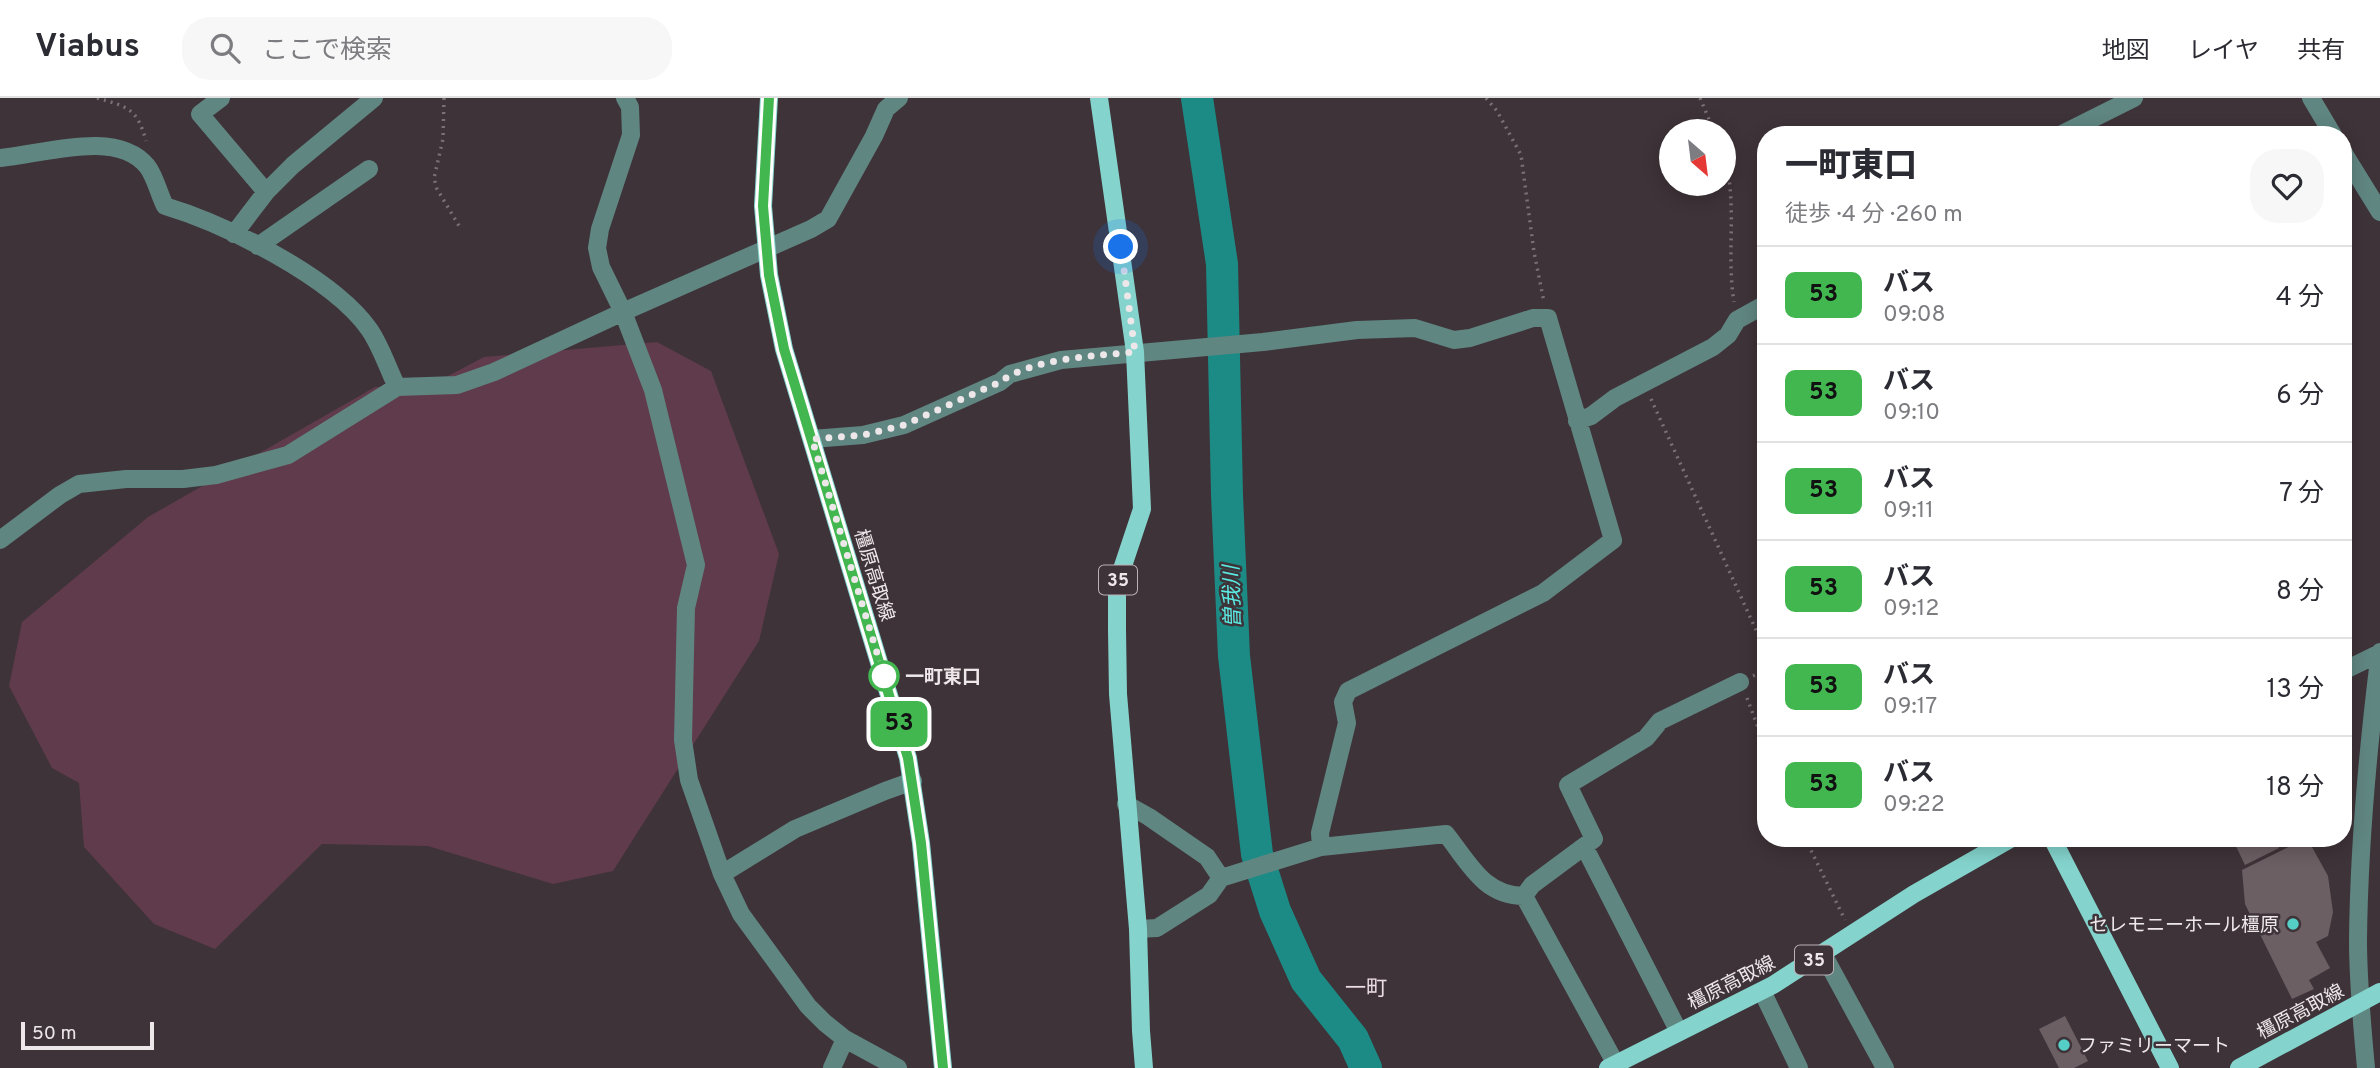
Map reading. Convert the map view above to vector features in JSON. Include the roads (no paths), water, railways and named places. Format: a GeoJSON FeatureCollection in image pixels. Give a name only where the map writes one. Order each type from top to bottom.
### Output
{"type":"FeatureCollection","features":[{"type":"Feature","properties":{"kind":"main road","name":"橿原高取線"},"geometry":{"type":"LineString","coordinates":[[769,98],[763,206],[771,288],[784,349],[891,696],[913,781],[943,1068]]}},
{"type":"Feature","properties":{"kind":"main road","name":"35"},"geometry":{"type":"LineString","coordinates":[[1099,98],[1135,352],[1142,509],[1117,584],[1118,694],[1138,929],[1144,1068]]}},
{"type":"Feature","properties":{"kind":"main road","name":"橿原高取線"},"geometry":{"type":"LineString","coordinates":[[1614,1067],[1762,991],[1914,894],[1996,847]]}},
{"type":"Feature","properties":{"kind":"main road"},"geometry":{"type":"LineString","coordinates":[[2057,847],[2170,1068]]}},
{"type":"Feature","properties":{"kind":"main road","name":"橿原高取線"},"geometry":{"type":"LineString","coordinates":[[2239,1068],[2380,992]]}},
{"type":"Feature","properties":{"kind":"street"},"geometry":{"type":"LineString","coordinates":[[221,98],[200,114],[266,192]]}},
{"type":"Feature","properties":{"kind":"street"},"geometry":{"type":"LineString","coordinates":[[234,234],[266,192],[293,165],[374,98]]}},
{"type":"Feature","properties":{"kind":"street"},"geometry":{"type":"LineString","coordinates":[[625,98],[630,107],[631,135],[600,229],[597,248],[601,267],[623,312],[653,390],[696,565],[686,608],[683,740],[689,780],[722,874],[741,914],[808,1006],[825,1024],[845,1039],[898,1068]]}},
{"type":"Feature","properties":{"kind":"street"},"geometry":{"type":"LineString","coordinates":[[0,540],[79,484],[126,479],[183,480],[216,475],[288,455],[397,387],[457,385],[494,372],[811,229],[828,219],[886,109],[898,98]]}},
{"type":"Feature","properties":{"kind":"street"},"geometry":{"type":"LineString","coordinates":[[2078,126],[2134,98]]}},
{"type":"Feature","properties":{"kind":"street"},"geometry":{"type":"LineString","coordinates":[[2311,98],[2328,126]]}},
{"type":"Feature","properties":{"kind":"street"},"geometry":{"type":"LineString","coordinates":[[0,158],[108,146],[126,150],[147,166],[165,206],[196,215],[280,256],[342,301],[369,330],[397,387]]}},
{"type":"Feature","properties":{"kind":"street"},"geometry":{"type":"LineString","coordinates":[[2352,167],[2380,212]]}},
{"type":"Feature","properties":{"kind":"street"},"geometry":{"type":"LineString","coordinates":[[258,246],[369,169]]}},
{"type":"Feature","properties":{"kind":"street"},"geometry":{"type":"LineString","coordinates":[[1577,421],[1591,416],[1615,398],[1713,347],[1728,335],[1737,320],[1757,309]]}},
{"type":"Feature","properties":{"kind":"street"},"geometry":{"type":"LineString","coordinates":[[812,439],[863,435],[904,425],[1000,382],[1010,374],[1061,360],[1357,330],[1415,328],[1454,340],[1471,338],[1533,318],[1548,317],[1613,540],[1543,593],[1348,691],[1343,702],[1347,723],[1320,833],[1321,847]]}},
{"type":"Feature","properties":{"kind":"street"},"geometry":{"type":"LineString","coordinates":[[2352,667],[2380,653]]}},
{"type":"Feature","properties":{"kind":"street"},"geometry":{"type":"LineString","coordinates":[[2366,1068],[2358,941],[2360,870],[2380,653]]}},
{"type":"Feature","properties":{"kind":"street"},"geometry":{"type":"LineString","coordinates":[[1524,896],[1532,885],[1594,839],[1567,785],[1646,738],[1660,721],[1740,682]]}},
{"type":"Feature","properties":{"kind":"street"},"geometry":{"type":"LineString","coordinates":[[722,874],[795,829],[913,781]]}},
{"type":"Feature","properties":{"kind":"street"},"geometry":{"type":"LineString","coordinates":[[1126,804],[1207,857],[1225,877]]}},
{"type":"Feature","properties":{"kind":"street"},"geometry":{"type":"LineString","coordinates":[[1138,929],[1157,928],[1209,895],[1225,877],[1321,847],[1446,834],[1486,886],[1510,896],[1524,896]]}},
{"type":"Feature","properties":{"kind":"street"},"geometry":{"type":"LineString","coordinates":[[1585,848],[1679,1032]]}},
{"type":"Feature","properties":{"kind":"street"},"geometry":{"type":"LineString","coordinates":[[1524,896],[1614,1067]]}},
{"type":"Feature","properties":{"kind":"street"},"geometry":{"type":"LineString","coordinates":[[1823,954],[1885,1068]]}},
{"type":"Feature","properties":{"kind":"street"},"geometry":{"type":"LineString","coordinates":[[1762,991],[1799,1068]]}},
{"type":"Feature","properties":{"kind":"street"},"geometry":{"type":"LineString","coordinates":[[832,1068],[845,1039]]}},
{"type":"Feature","properties":{"kind":"waterway","name":"曽我川"},"geometry":{"type":"LineString","coordinates":[[1197,98],[1222,264],[1234,656],[1257,854],[1275,911],[1306,980],[1353,1039],[1366,1068]]}},
{"type":"Feature","properties":{"kind":"place","name":"一町東口"},"geometry":{"type":"Point","coordinates":[884,676]}},
{"type":"Feature","properties":{"kind":"place","name":"セレモニーホール橿原"},"geometry":{"type":"Point","coordinates":[2293,924]}},
{"type":"Feature","properties":{"kind":"place","name":"ファミリーマート"},"geometry":{"type":"Point","coordinates":[2064,1045]}},
{"type":"Feature","properties":{"kind":"district","name":"一町"},"geometry":{"type":"Point","coordinates":[1366,988]}}]}
